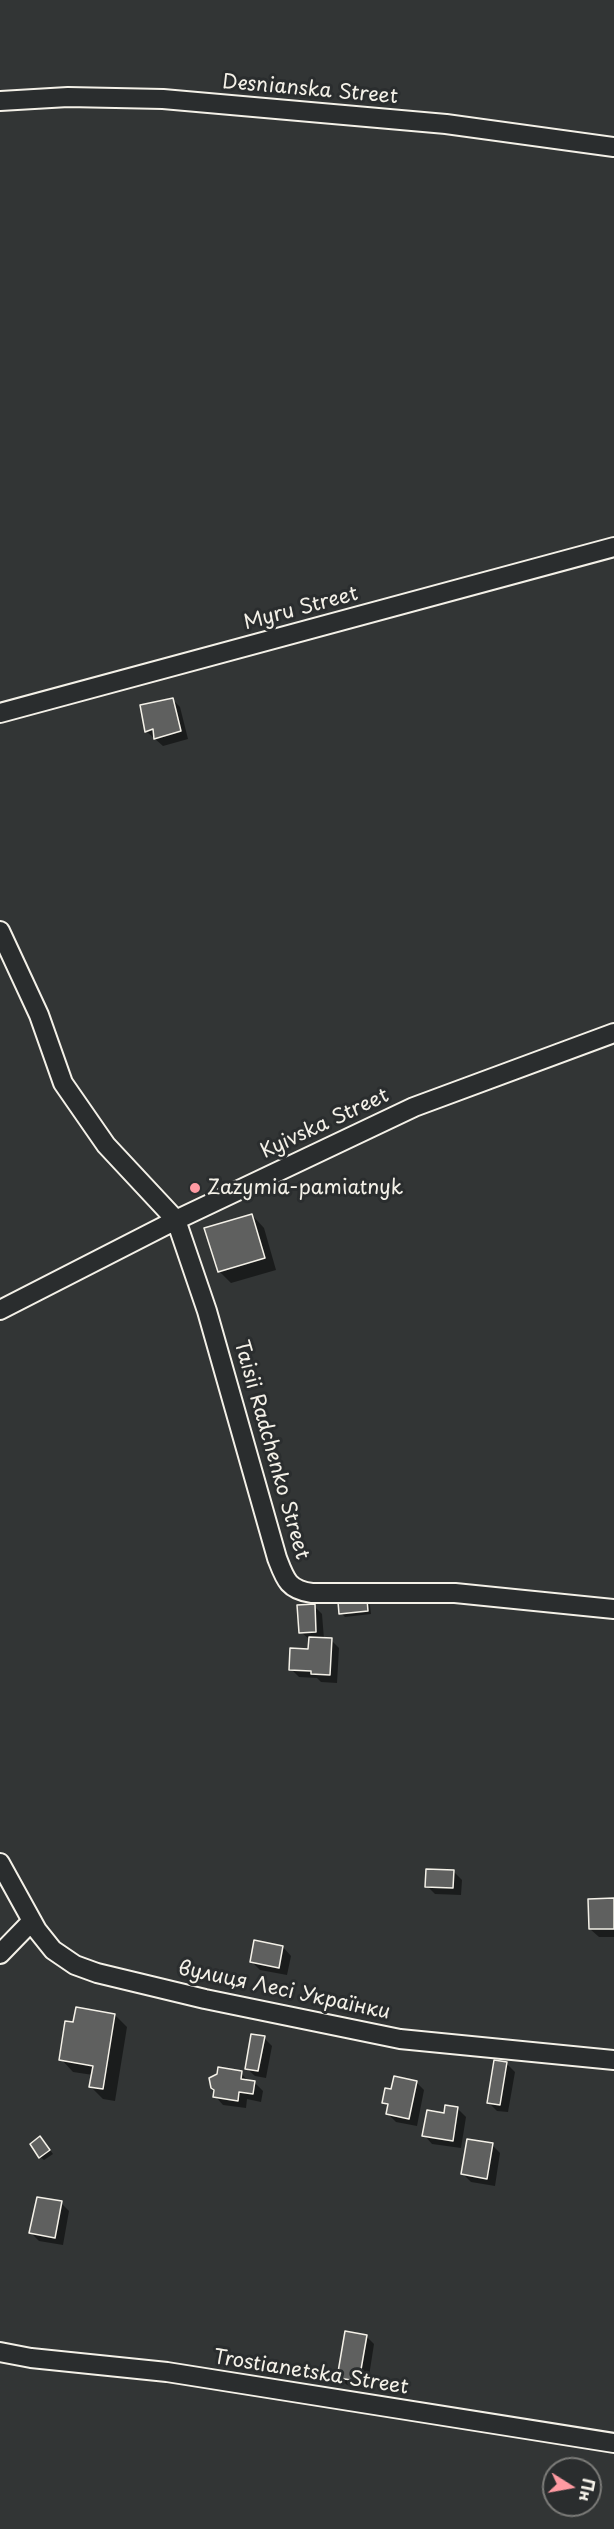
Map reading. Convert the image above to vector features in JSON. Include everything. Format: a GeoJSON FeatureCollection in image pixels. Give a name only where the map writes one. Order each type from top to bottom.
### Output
{"type":"FeatureCollection","features":[{"type":"Feature","properties":{"kind":"street","name":"Desnianska Street"},"geometry":{"type":"LineString","coordinates":[[0,101],[68,97],[163,99],[446,124],[614,147]]}},
{"type":"Feature","properties":{"kind":"street","name":"Myru Street"},"geometry":{"type":"LineString","coordinates":[[0,713],[614,547]]}},
{"type":"Feature","properties":{"kind":"street"},"geometry":{"type":"LineString","coordinates":[[0,931],[39,1015],[63,1083],[106,1145],[176,1220]]}},
{"type":"Feature","properties":{"kind":"street","name":"Kyivska Street"},"geometry":{"type":"LineString","coordinates":[[0,1310],[176,1220],[414,1107],[614,1033]]}},
{"type":"Feature","properties":{"kind":"street","name":"Taisii Radchenko Street"},"geometry":{"type":"LineString","coordinates":[[176,1220],[207,1311],[277,1558],[284,1576],[293,1589],[312,1593],[455,1593],[614,1609]]}},
{"type":"Feature","properties":{"kind":"street","name":"вулиця Лесі Українки"},"geometry":{"type":"LineString","coordinates":[[0,1863],[32,1921],[53,1950],[75,1965],[205,1999],[400,2039],[614,2060]]}},
{"type":"Feature","properties":{"kind":"street"},"geometry":{"type":"LineString","coordinates":[[0,1954],[32,1921]]}},
{"type":"Feature","properties":{"kind":"street","name":"Trostianetska Street"},"geometry":{"type":"LineString","coordinates":[[0,2352],[31,2358],[167,2372],[614,2443]]}},
{"type":"Feature","properties":{"kind":"building"},"geometry":{"type":"Polygon","coordinates":[[[173,698],[181,731],[154,739],[153,729],[145,732],[140,705],[173,698]]]}},
{"type":"Feature","properties":{"kind":"building"},"geometry":{"type":"Polygon","coordinates":[[[252,1214],[265,1258],[218,1272],[204,1228],[252,1214]]]}},
{"type":"Feature","properties":{"kind":"building"},"geometry":{"type":"Polygon","coordinates":[[[367,1599],[368,1611],[339,1614],[338,1602],[367,1599]]]}},
{"type":"Feature","properties":{"kind":"building"},"geometry":{"type":"Polygon","coordinates":[[[315,1604],[316,1632],[299,1633],[297,1605],[315,1604]]]}},
{"type":"Feature","properties":{"kind":"building"},"geometry":{"type":"Polygon","coordinates":[[[309,1637],[332,1638],[330,1675],[289,1670],[290,1648],[308,1649],[309,1637]]]}},
{"type":"Feature","properties":{"kind":"building"},"geometry":{"type":"Polygon","coordinates":[[[426,1869],[454,1870],[453,1888],[425,1887],[426,1869]]]}},
{"type":"Feature","properties":{"kind":"building"},"geometry":{"type":"Polygon","coordinates":[[[614,1898],[614,1929],[589,1929],[588,1899],[614,1898]]]}},
{"type":"Feature","properties":{"kind":"building"},"geometry":{"type":"Polygon","coordinates":[[[254,1940],[283,1946],[279,1968],[250,1962],[254,1940]]]}},
{"type":"Feature","properties":{"kind":"building"},"geometry":{"type":"Polygon","coordinates":[[[76,2007],[115,2014],[103,2089],[89,2087],[93,2066],[59,2060],[65,2021],[73,2022],[76,2007]]]}},
{"type":"Feature","properties":{"kind":"building"},"geometry":{"type":"Polygon","coordinates":[[[251,2034],[265,2036],[258,2071],[245,2069],[251,2034]]]}},
{"type":"Feature","properties":{"kind":"building"},"geometry":{"type":"Polygon","coordinates":[[[494,2060],[507,2062],[500,2105],[487,2103],[494,2060]]]}},
{"type":"Feature","properties":{"kind":"building"},"geometry":{"type":"Polygon","coordinates":[[[218,2067],[242,2071],[241,2079],[255,2081],[253,2094],[239,2092],[238,2101],[213,2097],[214,2090],[211,2088],[209,2078],[217,2074],[218,2067]]]}},
{"type":"Feature","properties":{"kind":"building"},"geometry":{"type":"Polygon","coordinates":[[[394,2076],[417,2081],[409,2119],[386,2114],[388,2104],[382,2103],[385,2088],[391,2089],[394,2076]]]}},
{"type":"Feature","properties":{"kind":"building"},"geometry":{"type":"Polygon","coordinates":[[[445,2105],[458,2107],[453,2141],[422,2136],[427,2110],[444,2113],[445,2105]]]}},
{"type":"Feature","properties":{"kind":"building"},"geometry":{"type":"Polygon","coordinates":[[[40,2136],[50,2150],[39,2158],[30,2144],[40,2136]]]}},
{"type":"Feature","properties":{"kind":"building"},"geometry":{"type":"Polygon","coordinates":[[[467,2139],[493,2143],[487,2179],[461,2174],[467,2139]]]}},
{"type":"Feature","properties":{"kind":"building"},"geometry":{"type":"Polygon","coordinates":[[[37,2197],[62,2201],[55,2238],[29,2233],[37,2197]]]}},
{"type":"Feature","properties":{"kind":"building"},"geometry":{"type":"Polygon","coordinates":[[[345,2331],[367,2335],[359,2381],[337,2378],[345,2331]]]}},
{"type":"Feature","properties":{"kind":"place","name":"Zazymia-pamiatnyk"},"geometry":{"type":"Point","coordinates":[195,1188]}}]}
